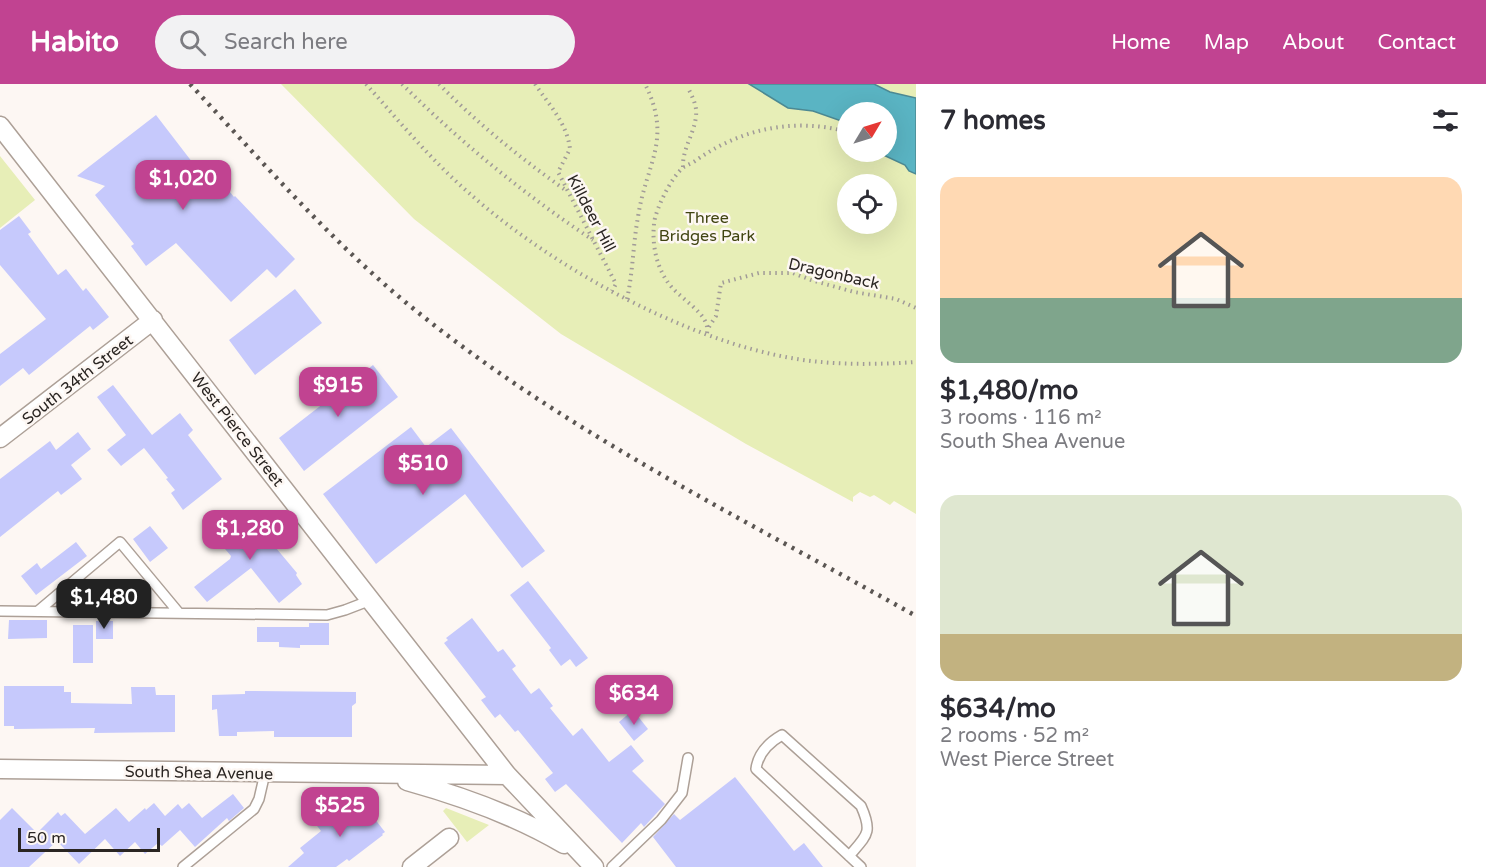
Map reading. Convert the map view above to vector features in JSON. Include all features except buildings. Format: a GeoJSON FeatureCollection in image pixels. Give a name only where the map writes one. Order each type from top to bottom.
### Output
{"type":"FeatureCollection","features":[{"type":"Feature","properties":{"kind":"street","name":"West Pierce Street"},"geometry":{"type":"LineString","coordinates":[[0,126],[507,775],[588,861]]}},
{"type":"Feature","properties":{"kind":"street","name":"South 34th Street"},"geometry":{"type":"LineString","coordinates":[[0,438],[153,320]]}},
{"type":"Feature","properties":{"kind":"street","name":"South Shea Avenue"},"geometry":{"type":"LineString","coordinates":[[0,769],[507,775]]}},
{"type":"Feature","properties":{"kind":"street"},"geometry":{"type":"LineString","coordinates":[[379,774],[482,804],[540,831],[588,861]]}},
{"type":"Feature","properties":{"kind":"street"},"geometry":{"type":"LineString","coordinates":[[411,867],[449,838]]}},
{"type":"Feature","properties":{"kind":"lane"},"geometry":{"type":"LineString","coordinates":[[38,611],[120,542],[179,613]]}},
{"type":"Feature","properties":{"kind":"lane"},"geometry":{"type":"LineString","coordinates":[[0,611],[327,615],[371,600]]}},
{"type":"Feature","properties":{"kind":"lane"},"geometry":{"type":"LineString","coordinates":[[849,856],[868,834],[868,823],[861,806],[782,735],[758,757],[756,770],[849,856],[861,867]]}},
{"type":"Feature","properties":{"kind":"lane"},"geometry":{"type":"LineString","coordinates":[[612,867],[661,820],[682,793],[688,758]]}},
{"type":"Feature","properties":{"kind":"lane"},"geometry":{"type":"LineString","coordinates":[[183,867],[254,809],[259,799],[265,772]]}},
{"type":"Feature","properties":{"kind":"path"},"geometry":{"type":"LineString","coordinates":[[366,84],[427,153],[483,205],[548,252],[627,299],[707,333],[762,351],[820,362],[916,362]]}},
{"type":"Feature","properties":{"kind":"path"},"geometry":{"type":"LineString","coordinates":[[402,84],[523,190],[593,240]]}},
{"type":"Feature","properties":{"kind":"path"},"geometry":{"type":"LineString","coordinates":[[438,84],[491,134],[528,164],[566,190]]}},
{"type":"Feature","properties":{"kind":"path","name":"Killdeer Hill"},"geometry":{"type":"LineString","coordinates":[[535,84],[561,120],[569,140],[570,149],[558,172],[616,284],[612,291]]}},
{"type":"Feature","properties":{"kind":"path"},"geometry":{"type":"LineString","coordinates":[[627,299],[638,215],[656,147],[658,129],[656,111],[645,84]]}},
{"type":"Feature","properties":{"kind":"path"},"geometry":{"type":"LineString","coordinates":[[683,167],[684,154],[696,120],[696,105],[689,90]]}},
{"type":"Feature","properties":{"kind":"path"},"geometry":{"type":"LineString","coordinates":[[707,333],[708,328],[703,316],[676,293],[666,281],[655,251],[653,233],[656,215],[665,194],[683,167],[726,142],[758,130],[813,125],[837,130]]}},
{"type":"Feature","properties":{"kind":"path","name":"Dragonback"},"geometry":{"type":"LineString","coordinates":[[708,328],[716,316],[721,283],[759,273],[793,273],[854,292],[896,299],[916,308]]}},
{"type":"Feature","properties":{"kind":"green space","name":"Three Bridges Park"},"geometry":{"type":"Polygon","coordinates":[[[281,84],[749,84],[788,108],[813,111],[837,119],[837,162],[897,162],[897,159],[899,160],[916,174],[916,514],[894,501],[890,505],[874,495],[870,497],[860,492],[853,497],[853,502],[746,444],[561,334],[414,219],[281,84]]]}},
{"type":"Feature","properties":{"kind":"green space"},"geometry":{"type":"Polygon","coordinates":[[[874,84],[916,84],[916,98],[890,92],[874,84]]]}},
{"type":"Feature","properties":{"kind":"green space"},"geometry":{"type":"Polygon","coordinates":[[[0,156],[35,200],[0,228],[0,156]]]}},
{"type":"Feature","properties":{"kind":"green space"},"geometry":{"type":"Polygon","coordinates":[[[446,808],[489,825],[467,842],[443,811],[446,808]]]}},
{"type":"Feature","properties":{"kind":"water"},"geometry":{"type":"Polygon","coordinates":[[[749,84],[874,84],[890,92],[916,98],[916,174],[897,161],[897,102],[837,102],[837,119],[813,111],[788,108],[749,84]]]}},
{"type":"Feature","properties":{"kind":"railway"},"geometry":{"type":"LineString","coordinates":[[190,84],[347,250],[404,301],[463,347],[588,431],[653,470],[916,616]]}}]}
